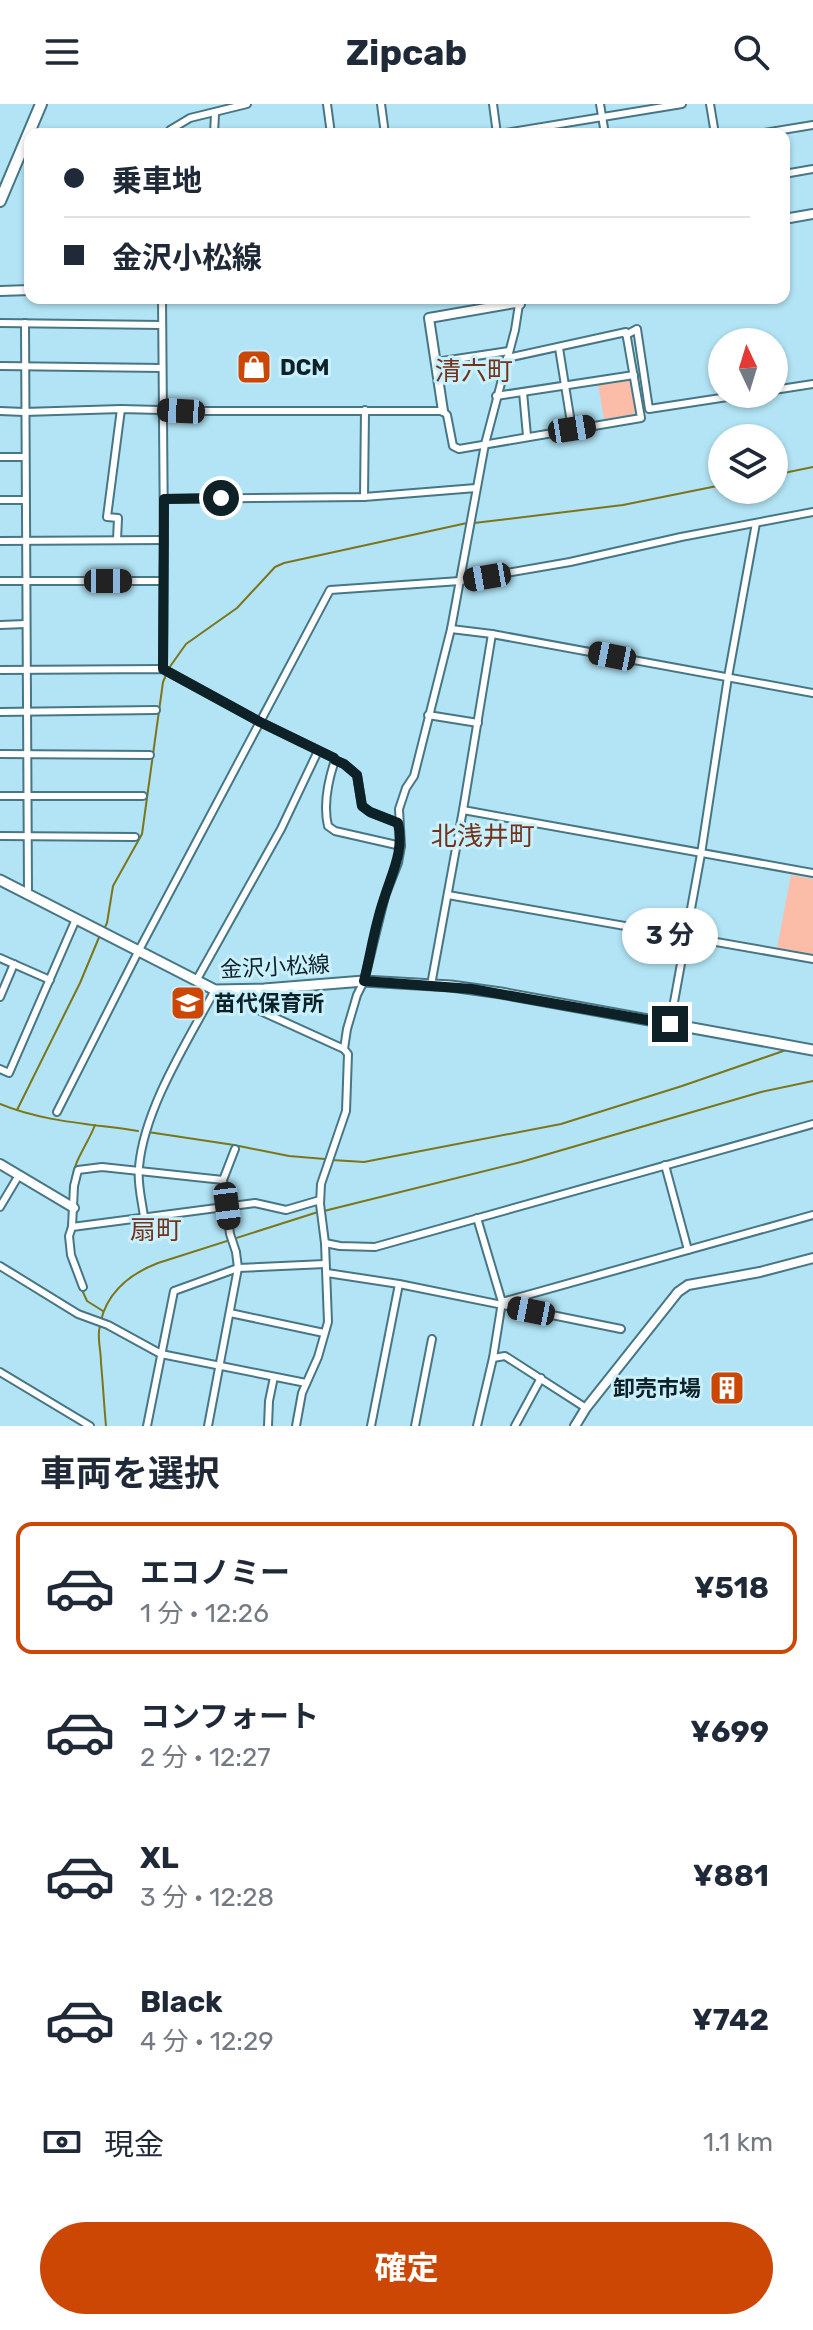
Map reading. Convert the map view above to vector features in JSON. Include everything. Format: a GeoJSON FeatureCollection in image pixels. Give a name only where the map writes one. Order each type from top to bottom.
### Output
{"type":"FeatureCollection","features":[{"type":"Feature","properties":{"kind":"highway"},"geometry":{"type":"LineString","coordinates":[[31,128],[41,104]]}},
{"type":"Feature","properties":{"kind":"highway"},"geometry":{"type":"LineString","coordinates":[[0,199],[24,143]]}},
{"type":"Feature","properties":{"kind":"main road","name":"金沢小松線"},"geometry":{"type":"LineString","coordinates":[[0,880],[215,990],[364,981],[431,985],[501,993],[813,1050]]}},
{"type":"Feature","properties":{"kind":"street"},"geometry":{"type":"LineString","coordinates":[[212,104],[216,112],[215,128]]}},
{"type":"Feature","properties":{"kind":"street"},"geometry":{"type":"LineString","coordinates":[[173,128],[185,120],[247,104]]}},
{"type":"Feature","properties":{"kind":"street"},"geometry":{"type":"LineString","coordinates":[[327,104],[330,128]]}},
{"type":"Feature","properties":{"kind":"street"},"geometry":{"type":"LineString","coordinates":[[381,104],[384,128]]}},
{"type":"Feature","properties":{"kind":"street"},"geometry":{"type":"LineString","coordinates":[[493,104],[497,128]]}},
{"type":"Feature","properties":{"kind":"street"},"geometry":{"type":"LineString","coordinates":[[600,104],[604,128]]}},
{"type":"Feature","properties":{"kind":"street"},"geometry":{"type":"LineString","coordinates":[[535,128],[682,104]]}},
{"type":"Feature","properties":{"kind":"street"},"geometry":{"type":"LineString","coordinates":[[710,104],[714,128]]}},
{"type":"Feature","properties":{"kind":"street"},"geometry":{"type":"LineString","coordinates":[[790,129],[813,125]]}},
{"type":"Feature","properties":{"kind":"street"},"geometry":{"type":"LineString","coordinates":[[790,173],[813,169]]}},
{"type":"Feature","properties":{"kind":"street"},"geometry":{"type":"LineString","coordinates":[[790,218],[813,214]]}},
{"type":"Feature","properties":{"kind":"street"},"geometry":{"type":"LineString","coordinates":[[0,291],[24,290]]}},
{"type":"Feature","properties":{"kind":"street"},"geometry":{"type":"LineString","coordinates":[[162,304],[163,669]]}},
{"type":"Feature","properties":{"kind":"street"},"geometry":{"type":"LineString","coordinates":[[436,362],[559,348],[626,332],[641,418],[459,449],[453,446],[447,415],[443,411],[429,318],[509,304]]}},
{"type":"Feature","properties":{"kind":"street"},"geometry":{"type":"LineString","coordinates":[[344,1049],[385,896],[398,863],[401,846],[399,809],[414,776],[451,629],[485,444],[519,304]]}},
{"type":"Feature","properties":{"kind":"street"},"geometry":{"type":"LineString","coordinates":[[0,323],[162,325]]}},
{"type":"Feature","properties":{"kind":"street"},"geometry":{"type":"LineString","coordinates":[[25,323],[28,893]]}},
{"type":"Feature","properties":{"kind":"street"},"geometry":{"type":"LineString","coordinates":[[626,335],[637,329],[649,409],[708,400]]}},
{"type":"Feature","properties":{"kind":"street"},"geometry":{"type":"LineString","coordinates":[[559,348],[572,429]]}},
{"type":"Feature","properties":{"kind":"street"},"geometry":{"type":"LineString","coordinates":[[0,366],[162,368]]}},
{"type":"Feature","properties":{"kind":"street"},"geometry":{"type":"LineString","coordinates":[[496,396],[634,375]]}},
{"type":"Feature","properties":{"kind":"street"},"geometry":{"type":"LineString","coordinates":[[788,388],[813,384]]}},
{"type":"Feature","properties":{"kind":"street"},"geometry":{"type":"LineString","coordinates":[[523,392],[527,436]]}},
{"type":"Feature","properties":{"kind":"street"},"geometry":{"type":"LineString","coordinates":[[117,540],[118,518],[107,517],[121,409]]}},
{"type":"Feature","properties":{"kind":"street"},"geometry":{"type":"LineString","coordinates":[[364,497],[365,410]]}},
{"type":"Feature","properties":{"kind":"street"},"geometry":{"type":"LineString","coordinates":[[0,411],[443,411]]}},
{"type":"Feature","properties":{"kind":"street"},"geometry":{"type":"LineString","coordinates":[[0,457],[24,457]]}},
{"type":"Feature","properties":{"kind":"street"},"geometry":{"type":"LineString","coordinates":[[164,499],[364,497],[476,488]]}},
{"type":"Feature","properties":{"kind":"street"},"geometry":{"type":"LineString","coordinates":[[0,500],[25,500]]}},
{"type":"Feature","properties":{"kind":"street"},"geometry":{"type":"LineString","coordinates":[[57,1112],[330,590],[460,581],[570,562],[813,512]]}},
{"type":"Feature","properties":{"kind":"street"},"geometry":{"type":"LineString","coordinates":[[670,1024],[756,523]]}},
{"type":"Feature","properties":{"kind":"street"},"geometry":{"type":"LineString","coordinates":[[0,541],[164,540]]}},
{"type":"Feature","properties":{"kind":"street"},"geometry":{"type":"LineString","coordinates":[[0,581],[163,581]]}},
{"type":"Feature","properties":{"kind":"street"},"geometry":{"type":"LineString","coordinates":[[0,625],[26,624]]}},
{"type":"Feature","properties":{"kind":"street"},"geometry":{"type":"LineString","coordinates":[[451,629],[813,693]]}},
{"type":"Feature","properties":{"kind":"street"},"geometry":{"type":"LineString","coordinates":[[431,985],[492,634]]}},
{"type":"Feature","properties":{"kind":"street"},"geometry":{"type":"LineString","coordinates":[[0,670],[163,669],[344,764],[357,775],[362,806],[398,823]]}},
{"type":"Feature","properties":{"kind":"street"},"geometry":{"type":"LineString","coordinates":[[0,712],[156,710]]}},
{"type":"Feature","properties":{"kind":"street"},"geometry":{"type":"LineString","coordinates":[[428,715],[478,723]]}},
{"type":"Feature","properties":{"kind":"street"},"geometry":{"type":"LineString","coordinates":[[196,982],[281,829],[318,751]]}},
{"type":"Feature","properties":{"kind":"street"},"geometry":{"type":"LineString","coordinates":[[0,754],[150,755]]}},
{"type":"Feature","properties":{"kind":"street"},"geometry":{"type":"LineString","coordinates":[[335,760],[326,802],[328,826],[335,831],[401,846]]}},
{"type":"Feature","properties":{"kind":"street"},"geometry":{"type":"LineString","coordinates":[[0,796],[143,796]]}},
{"type":"Feature","properties":{"kind":"street"},"geometry":{"type":"LineString","coordinates":[[463,810],[813,873]]}},
{"type":"Feature","properties":{"kind":"street"},"geometry":{"type":"LineString","coordinates":[[0,836],[135,837]]}},
{"type":"Feature","properties":{"kind":"street"},"geometry":{"type":"LineString","coordinates":[[448,895],[813,959]]}},
{"type":"Feature","properties":{"kind":"street"},"geometry":{"type":"LineString","coordinates":[[0,1069],[9,1073],[76,919]]}},
{"type":"Feature","properties":{"kind":"street"},"geometry":{"type":"LineString","coordinates":[[0,958],[50,980]]}},
{"type":"Feature","properties":{"kind":"street"},"geometry":{"type":"LineString","coordinates":[[0,997],[14,964]]}},
{"type":"Feature","properties":{"kind":"street"},"geometry":{"type":"LineString","coordinates":[[264,989],[256,1009],[344,1049],[348,1054],[346,1111],[321,1184],[328,1322],[318,1357],[299,1402],[296,1426]]}},
{"type":"Feature","properties":{"kind":"street"},"geometry":{"type":"LineString","coordinates":[[144,1217],[138,1171],[147,1127],[176,1063],[215,990]]}},
{"type":"Feature","properties":{"kind":"street"},"geometry":{"type":"LineString","coordinates":[[324,1240],[340,1246],[375,1247],[813,1124]]}},
{"type":"Feature","properties":{"kind":"street"},"geometry":{"type":"LineString","coordinates":[[208,1426],[238,1268],[223,1180],[235,1149]]}},
{"type":"Feature","properties":{"kind":"street"},"geometry":{"type":"LineString","coordinates":[[0,1164],[74,1208]]}},
{"type":"Feature","properties":{"kind":"street"},"geometry":{"type":"LineString","coordinates":[[665,1165],[688,1250]]}},
{"type":"Feature","properties":{"kind":"street"},"geometry":{"type":"LineString","coordinates":[[83,1287],[71,1255],[69,1236],[78,1170],[102,1167],[223,1180]]}},
{"type":"Feature","properties":{"kind":"street"},"geometry":{"type":"LineString","coordinates":[[0,1207],[19,1175]]}},
{"type":"Feature","properties":{"kind":"street"},"geometry":{"type":"LineString","coordinates":[[72,1227],[255,1203],[286,1210],[320,1202]]}},
{"type":"Feature","properties":{"kind":"street"},"geometry":{"type":"LineString","coordinates":[[502,1304],[813,1215]]}},
{"type":"Feature","properties":{"kind":"street"},"geometry":{"type":"LineString","coordinates":[[477,1218],[502,1304],[477,1426]]}},
{"type":"Feature","properties":{"kind":"street"},"geometry":{"type":"LineString","coordinates":[[575,1426],[584,1406],[678,1292],[688,1285],[760,1272],[813,1258]]}},
{"type":"Feature","properties":{"kind":"street"},"geometry":{"type":"LineString","coordinates":[[147,1426],[174,1291],[238,1268],[325,1264]]}},
{"type":"Feature","properties":{"kind":"street"},"geometry":{"type":"LineString","coordinates":[[0,1266],[78,1314],[108,1325],[161,1354],[306,1383]]}},
{"type":"Feature","properties":{"kind":"street"},"geometry":{"type":"LineString","coordinates":[[327,1273],[399,1284],[621,1329]]}},
{"type":"Feature","properties":{"kind":"street"},"geometry":{"type":"LineString","coordinates":[[371,1426],[399,1284]]}},
{"type":"Feature","properties":{"kind":"street"},"geometry":{"type":"LineString","coordinates":[[230,1313],[324,1333]]}},
{"type":"Feature","properties":{"kind":"street"},"geometry":{"type":"LineString","coordinates":[[415,1426],[432,1339]]}},
{"type":"Feature","properties":{"kind":"street"},"geometry":{"type":"LineString","coordinates":[[493,1358],[505,1356],[584,1406]]}},
{"type":"Feature","properties":{"kind":"street"},"geometry":{"type":"LineString","coordinates":[[0,1372],[90,1426]]}},
{"type":"Feature","properties":{"kind":"street"},"geometry":{"type":"LineString","coordinates":[[268,1426],[274,1377]]}},
{"type":"Feature","properties":{"kind":"street"},"geometry":{"type":"LineString","coordinates":[[515,1426],[541,1378]]}},
{"type":"Feature","properties":{"kind":"shaded area"},"geometry":{"type":"Polygon","coordinates":[[[631,379],[635,414],[604,419],[598,384],[631,379]]]}},
{"type":"Feature","properties":{"kind":"shaded area"},"geometry":{"type":"Polygon","coordinates":[[[791,875],[813,879],[813,954],[777,948],[791,875]]]}},
{"type":"Feature","properties":{"kind":"waterway"},"geometry":{"type":"LineString","coordinates":[[788,472],[813,467]]}},
{"type":"Feature","properties":{"kind":"waterway"},"geometry":{"type":"LineString","coordinates":[[474,523],[623,505],[708,488]]}},
{"type":"Feature","properties":{"kind":"waterway"},"geometry":{"type":"LineString","coordinates":[[169,668],[186,644],[237,608],[275,567],[467,523]]}},
{"type":"Feature","properties":{"kind":"waterway"},"geometry":{"type":"LineString","coordinates":[[104,929],[113,886],[142,834],[166,675]]}},
{"type":"Feature","properties":{"kind":"waterway"},"geometry":{"type":"LineString","coordinates":[[17,1110],[80,983],[100,935]]}},
{"type":"Feature","properties":{"kind":"waterway"},"geometry":{"type":"LineString","coordinates":[[332,1160],[364,1162],[561,1124],[789,1049]]}},
{"type":"Feature","properties":{"kind":"waterway"},"geometry":{"type":"LineString","coordinates":[[324,1211],[521,1162],[761,1092],[813,1081]]}},
{"type":"Feature","properties":{"kind":"waterway"},"geometry":{"type":"LineString","coordinates":[[0,1104],[51,1119],[138,1131]]}},
{"type":"Feature","properties":{"kind":"waterway"},"geometry":{"type":"LineString","coordinates":[[72,1182],[78,1160],[95,1125]]}},
{"type":"Feature","properties":{"kind":"waterway"},"geometry":{"type":"LineString","coordinates":[[148,1132],[234,1145]]}},
{"type":"Feature","properties":{"kind":"waterway"},"geometry":{"type":"LineString","coordinates":[[239,1146],[289,1156],[325,1159]]}},
{"type":"Feature","properties":{"kind":"waterway"},"geometry":{"type":"LineString","coordinates":[[106,1426],[99,1331],[106,1307],[118,1288],[158,1263],[318,1212]]}},
{"type":"Feature","properties":{"kind":"waterway"},"geometry":{"type":"LineString","coordinates":[[67,1232],[70,1214]]}},
{"type":"Feature","properties":{"kind":"waterway"},"geometry":{"type":"LineString","coordinates":[[66,1238],[70,1263],[87,1301],[103,1311]]}},
{"type":"Feature","properties":{"kind":"place","name":"DCM"},"geometry":{"type":"Point","coordinates":[254,367]}},
{"type":"Feature","properties":{"kind":"place","name":"苗代保育所"},"geometry":{"type":"Point","coordinates":[188,1003]}},
{"type":"Feature","properties":{"kind":"place","name":"卸売市場"},"geometry":{"type":"Point","coordinates":[727,1388]}},
{"type":"Feature","properties":{"kind":"district","name":"清六町"},"geometry":{"type":"Point","coordinates":[474,371]}},
{"type":"Feature","properties":{"kind":"district","name":"北浅井町"},"geometry":{"type":"Point","coordinates":[483,836]}},
{"type":"Feature","properties":{"kind":"district","name":"扇町"},"geometry":{"type":"Point","coordinates":[156,1230]}},
{"type":"Feature","properties":{"kind":"route"},"geometry":{"type":"LineString","coordinates":[[221,498],[164,499],[163,669],[344,764],[357,775],[362,806],[398,823],[401,837],[398,863],[385,896],[364,981],[501,993],[670,1024]]}}]}
